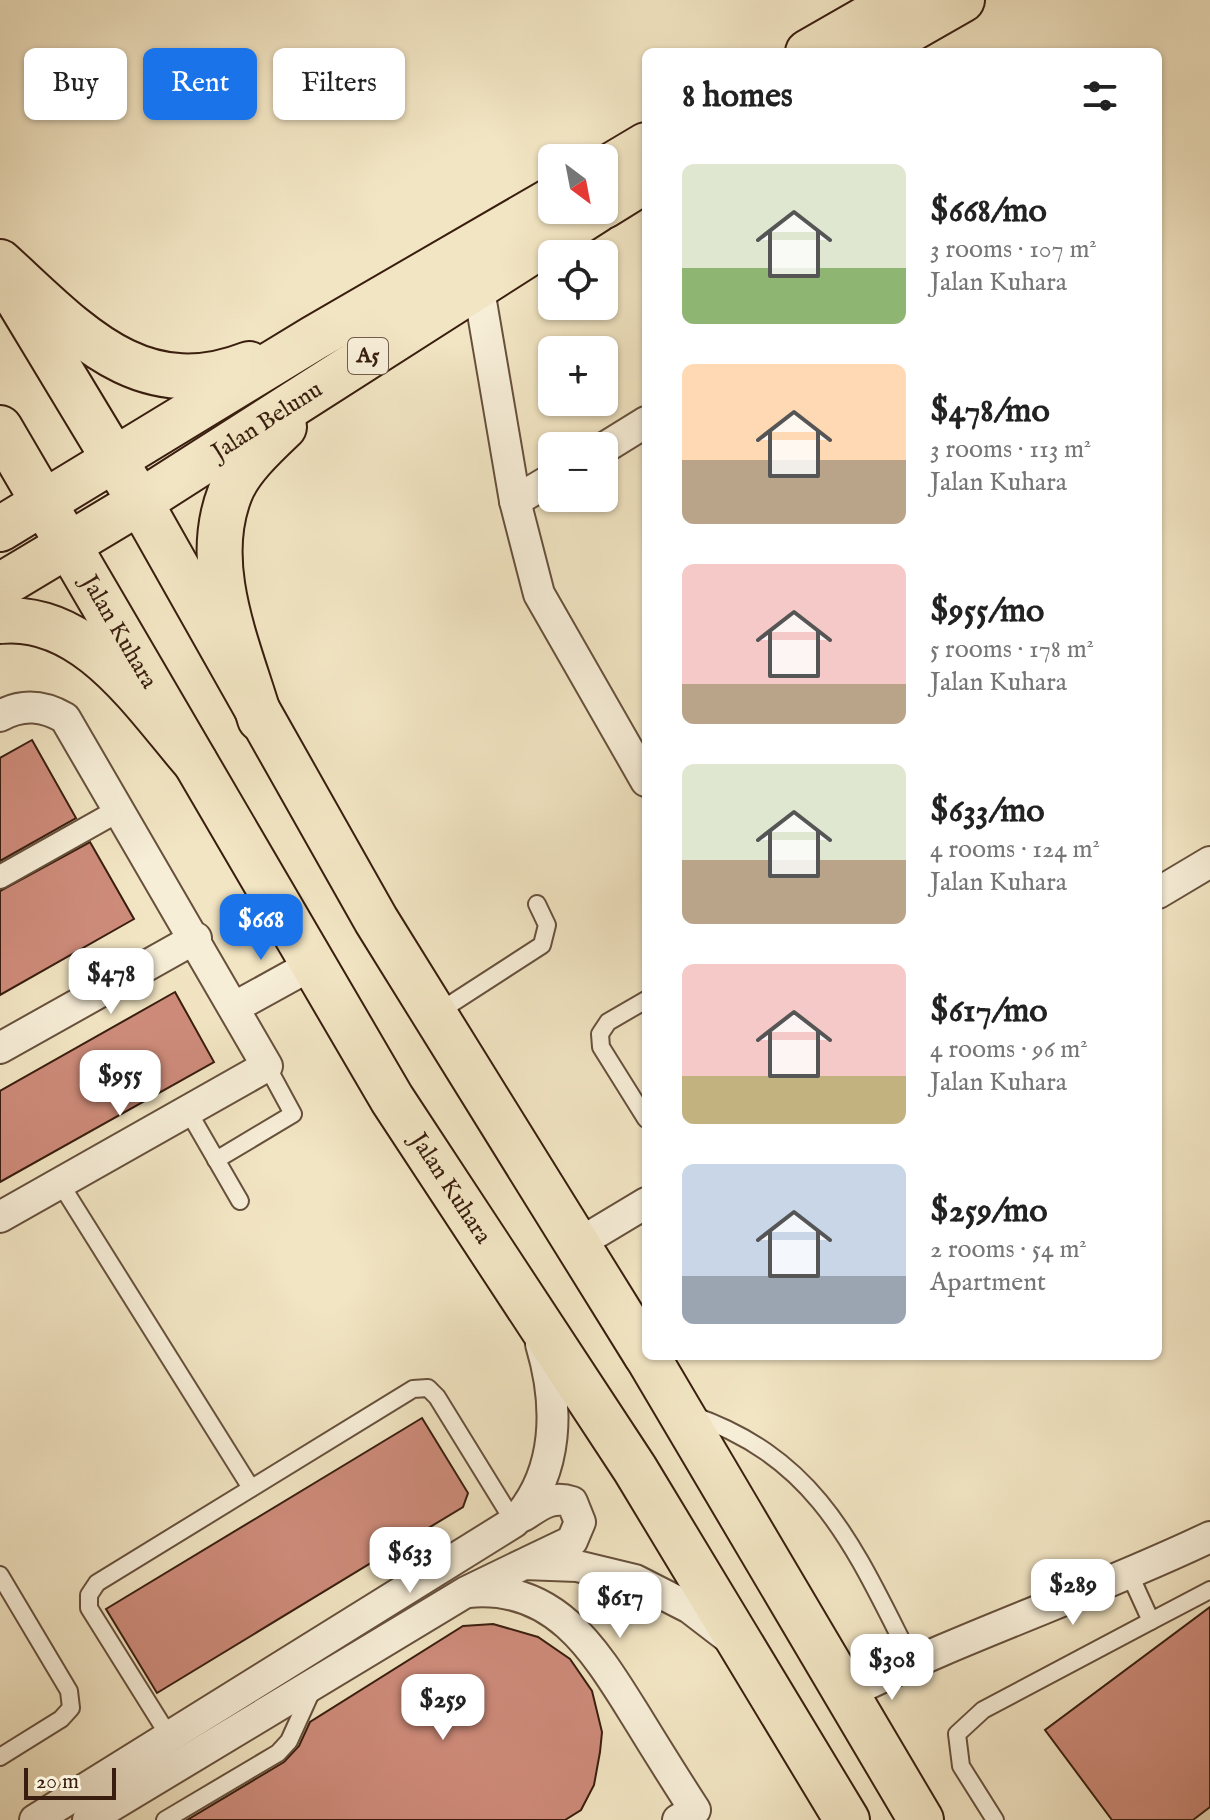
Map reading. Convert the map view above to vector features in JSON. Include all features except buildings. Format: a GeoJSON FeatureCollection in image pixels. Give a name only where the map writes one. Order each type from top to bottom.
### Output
{"type":"FeatureCollection","features":[{"type":"Feature","properties":{"kind":"main road"},"geometry":{"type":"LineString","coordinates":[[815,48],[899,0]]}},
{"type":"Feature","properties":{"kind":"main road"},"geometry":{"type":"LineString","coordinates":[[878,48],[962,0]]}},
{"type":"Feature","properties":{"kind":"main road"},"geometry":{"type":"LineString","coordinates":[[618,162],[642,147]]}},
{"type":"Feature","properties":{"kind":"main road"},"geometry":{"type":"LineString","coordinates":[[618,197],[642,182]]}},
{"type":"Feature","properties":{"kind":"main road","name":"Jalan Belunu"},"geometry":{"type":"LineString","coordinates":[[115,459],[314,338],[538,208]]}},
{"type":"Feature","properties":{"kind":"main road","name":"Jalan Belunu"},"geometry":{"type":"LineString","coordinates":[[140,502],[574,224]]}},
{"type":"Feature","properties":{"kind":"main road"},"geometry":{"type":"LineString","coordinates":[[0,262],[80,335],[121,361],[171,378],[226,373],[314,338]]}},
{"type":"Feature","properties":{"kind":"main road"},"geometry":{"type":"LineString","coordinates":[[0,270],[140,502],[260,719],[433,1015],[642,1349]]}},
{"type":"Feature","properties":{"kind":"main road"},"geometry":{"type":"LineString","coordinates":[[260,719],[221,582],[219,539],[230,491],[261,449],[337,376]]}},
{"type":"Feature","properties":{"kind":"main road"},"geometry":{"type":"LineString","coordinates":[[0,428],[44,504]]}},
{"type":"Feature","properties":{"kind":"main road","name":"A5"},"geometry":{"type":"LineString","coordinates":[[0,529],[115,459]]}},
{"type":"Feature","properties":{"kind":"main road","name":"A5"},"geometry":{"type":"LineString","coordinates":[[0,586],[140,502]]}},
{"type":"Feature","properties":{"kind":"main road","name":"Jalan Kuhara"},"geometry":{"type":"LineString","coordinates":[[44,504],[392,1099],[635,1469],[847,1820]]}},
{"type":"Feature","properties":{"kind":"main road"},"geometry":{"type":"LineString","coordinates":[[0,621],[15,620],[54,629],[86,646],[116,671],[195,762]]}},
{"type":"Feature","properties":{"kind":"main road"},"geometry":{"type":"LineString","coordinates":[[649,1360],[921,1820]]}},
{"type":"Feature","properties":{"kind":"main road"},"geometry":{"type":"LineString","coordinates":[[847,1694],[839,1738],[887,1820]]}},
{"type":"Feature","properties":{"kind":"street"},"geometry":{"type":"LineString","coordinates":[[478,284],[515,501],[539,594],[642,774]]}},
{"type":"Feature","properties":{"kind":"street"},"geometry":{"type":"LineString","coordinates":[[618,439],[642,424]]}},
{"type":"Feature","properties":{"kind":"street"},"geometry":{"type":"LineString","coordinates":[[515,501],[538,487]]}},
{"type":"Feature","properties":{"kind":"street"},"geometry":{"type":"LineString","coordinates":[[0,716],[12,709],[32,707],[49,709],[65,718],[196,938],[267,1066],[0,1217]]}},
{"type":"Feature","properties":{"kind":"street"},"geometry":{"type":"LineString","coordinates":[[0,877],[121,809]]}},
{"type":"Feature","properties":{"kind":"street"},"geometry":{"type":"LineString","coordinates":[[1162,891],[1210,862]]}},
{"type":"Feature","properties":{"kind":"street"},"geometry":{"type":"LineString","coordinates":[[0,1048],[196,938]]}},
{"type":"Feature","properties":{"kind":"street"},"geometry":{"type":"LineString","coordinates":[[235,1007],[313,964]]}},
{"type":"Feature","properties":{"kind":"street"},"geometry":{"type":"LineString","coordinates":[[576,1245],[642,1205]]}},
{"type":"Feature","properties":{"kind":"street"},"geometry":{"type":"LineString","coordinates":[[514,1522],[537,1495],[550,1446],[550,1375],[533,1315]]}},
{"type":"Feature","properties":{"kind":"street"},"geometry":{"type":"LineString","coordinates":[[35,1820],[548,1500],[562,1498],[572,1502],[578,1510],[580,1522],[577,1537],[466,1592],[88,1820]]}},
{"type":"Feature","properties":{"kind":"street"},"geometry":{"type":"LineString","coordinates":[[847,1694],[912,1661],[1130,1575],[1210,1537]]}},
{"type":"Feature","properties":{"kind":"street"},"geometry":{"type":"LineString","coordinates":[[524,1564],[577,1566],[635,1580],[690,1608],[746,1652]]}},
{"type":"Feature","properties":{"kind":"street"},"geometry":{"type":"LineString","coordinates":[[466,1592],[491,1590],[526,1599],[560,1618],[591,1645],[691,1817]]}},
{"type":"Feature","properties":{"kind":"lane"},"geometry":{"type":"LineString","coordinates":[[433,1015],[542,945],[547,925],[537,904]]}},
{"type":"Feature","properties":{"kind":"lane"},"geometry":{"type":"LineString","coordinates":[[642,1002],[608,1022],[600,1034],[601,1047],[642,1113]]}},
{"type":"Feature","properties":{"kind":"lane"},"geometry":{"type":"LineString","coordinates":[[216,1160],[293,1114],[267,1066]]}},
{"type":"Feature","properties":{"kind":"lane"},"geometry":{"type":"LineString","coordinates":[[188,1111],[240,1201]]}},
{"type":"Feature","properties":{"kind":"lane"},"geometry":{"type":"LineString","coordinates":[[60,1183],[251,1488]]}},
{"type":"Feature","properties":{"kind":"lane"},"geometry":{"type":"LineString","coordinates":[[169,1736],[89,1608],[89,1595],[97,1583],[413,1389],[428,1388],[514,1522]]}},
{"type":"Feature","properties":{"kind":"lane"},"geometry":{"type":"LineString","coordinates":[[682,1411],[743,1435],[785,1463],[825,1506],[855,1549],[912,1661]]}},
{"type":"Feature","properties":{"kind":"lane"},"geometry":{"type":"LineString","coordinates":[[0,1575],[69,1691],[71,1708],[61,1719],[0,1757]]}},
{"type":"Feature","properties":{"kind":"lane"},"geometry":{"type":"LineString","coordinates":[[1130,1575],[1151,1621]]}},
{"type":"Feature","properties":{"kind":"lane"},"geometry":{"type":"LineString","coordinates":[[995,1820],[961,1766],[957,1734],[983,1710],[1210,1590]]}},
{"type":"Feature","properties":{"kind":"lane"},"geometry":{"type":"LineString","coordinates":[[165,1820],[284,1747],[316,1683]]}}]}
